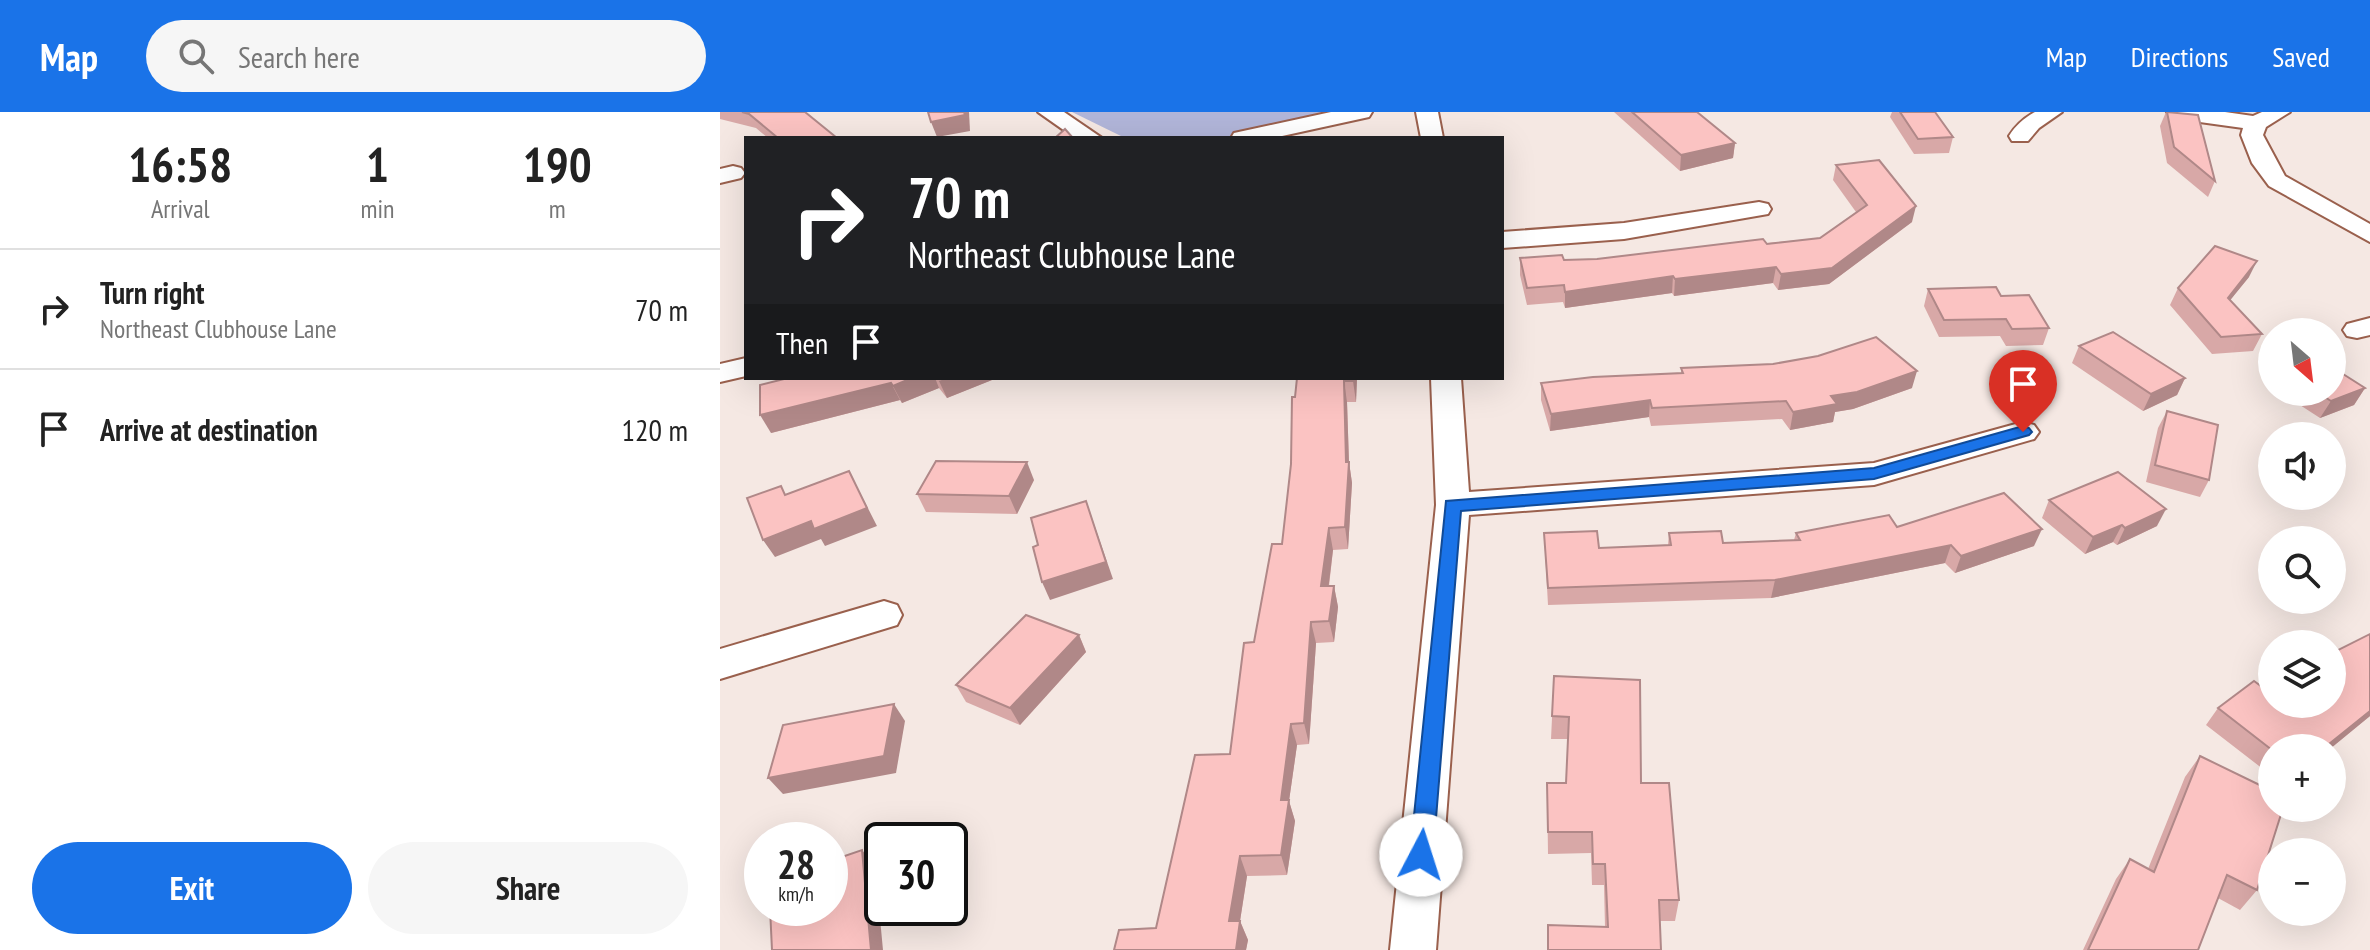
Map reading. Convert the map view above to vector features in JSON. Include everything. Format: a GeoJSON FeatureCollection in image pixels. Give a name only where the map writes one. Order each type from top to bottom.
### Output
{"type":"FeatureCollection","features":[{"type":"Feature","properties":{"kind":"street"},"geometry":{"type":"LineString","coordinates":[[1049,112],[1088,136]]}},
{"type":"Feature","properties":{"kind":"street"},"geometry":{"type":"LineString","coordinates":[[1251,136],[1361,112]]}},
{"type":"Feature","properties":{"kind":"street"},"geometry":{"type":"LineString","coordinates":[[1427,112],[1432,136]]}},
{"type":"Feature","properties":{"kind":"street"},"geometry":{"type":"LineString","coordinates":[[2020,136],[2031,123],[2051,112]]}},
{"type":"Feature","properties":{"kind":"street"},"geometry":{"type":"LineString","coordinates":[[2178,112],[2256,123],[2279,112]]}},
{"type":"Feature","properties":{"kind":"street"},"geometry":{"type":"LineString","coordinates":[[2256,123],[2252,135],[2264,163],[2277,181],[2370,234]]}},
{"type":"Feature","properties":{"kind":"street"},"geometry":{"type":"LineString","coordinates":[[1504,240],[1624,231],[1759,209]]}},
{"type":"Feature","properties":{"kind":"street"},"geometry":{"type":"LineString","coordinates":[[720,373],[744,367]]}},
{"type":"Feature","properties":{"kind":"street"},"geometry":{"type":"LineString","coordinates":[[1413,950],[1453,505],[1446,380]]}},
{"type":"Feature","properties":{"kind":"street"},"geometry":{"type":"LineString","coordinates":[[1453,505],[1874,474],[2023,432]]}},
{"type":"Feature","properties":{"kind":"street"},"geometry":{"type":"LineString","coordinates":[[720,664],[884,615]]}},
{"type":"Feature","properties":{"kind":"shaded area"},"geometry":{"type":"Polygon","coordinates":[[[1072,112],[1342,112],[1236,136],[1121,136],[1072,112]]]}},
{"type":"Feature","properties":{"kind":"building"},"geometry":{"type":"Polygon","coordinates":[[[742,112],[805,112],[835,136],[776,136],[749,114],[742,112]]]}},
{"type":"Feature","properties":{"kind":"building"},"geometry":{"type":"Polygon","coordinates":[[[928,112],[964,112],[965,115],[931,122],[928,112]]]}},
{"type":"Feature","properties":{"kind":"building"},"geometry":{"type":"Polygon","coordinates":[[[1632,112],[1697,112],[1735,143],[1681,155],[1632,112]]]}},
{"type":"Feature","properties":{"kind":"building"},"geometry":{"type":"Polygon","coordinates":[[[1900,112],[1935,112],[1953,137],[1918,139],[1900,112]]]}},
{"type":"Feature","properties":{"kind":"building"},"geometry":{"type":"Polygon","coordinates":[[[2167,112],[2198,115],[2215,181],[2174,147],[2167,112]]]}},
{"type":"Feature","properties":{"kind":"building"},"geometry":{"type":"Polygon","coordinates":[[[1065,129],[1071,136],[1057,136],[1065,129]]]}},
{"type":"Feature","properties":{"kind":"building"},"geometry":{"type":"Polygon","coordinates":[[[1879,160],[1916,206],[1832,268],[1781,274],[1776,267],[1675,279],[1673,276],[1565,292],[1564,285],[1527,288],[1520,258],[1562,255],[1564,260],[1597,259],[1763,239],[1767,244],[1820,238],[1867,205],[1836,165],[1879,160]]]}},
{"type":"Feature","properties":{"kind":"building"},"geometry":{"type":"Polygon","coordinates":[[[2215,246],[2257,261],[2228,298],[2258,330],[2258,334],[2221,337],[2178,288],[2215,246]]]}},
{"type":"Feature","properties":{"kind":"building"},"geometry":{"type":"Polygon","coordinates":[[[1996,287],[2001,296],[2029,295],[2049,328],[2012,329],[2006,319],[1944,320],[1928,289],[1996,287]]]}},
{"type":"Feature","properties":{"kind":"building"},"geometry":{"type":"Polygon","coordinates":[[[2113,332],[2185,378],[2151,394],[2079,346],[2113,332]]]}},
{"type":"Feature","properties":{"kind":"building"},"geometry":{"type":"Polygon","coordinates":[[[1876,337],[1917,371],[1857,392],[1831,396],[1837,404],[1793,412],[1786,401],[1652,408],[1650,400],[1551,414],[1541,383],[1683,373],[1681,368],[1773,364],[1818,356],[1876,337]]]}},
{"type":"Feature","properties":{"kind":"building"},"geometry":{"type":"Polygon","coordinates":[[[2346,376],[2365,388],[2346,395],[2346,376]]]}},
{"type":"Feature","properties":{"kind":"building"},"geometry":{"type":"Polygon","coordinates":[[[780,380],[907,380],[893,386],[891,383],[760,415],[760,385],[780,380]]]}},
{"type":"Feature","properties":{"kind":"building"},"geometry":{"type":"Polygon","coordinates":[[[1297,380],[1353,380],[1344,381],[1346,462],[1349,462],[1345,527],[1329,528],[1321,586],[1334,586],[1329,621],[1311,622],[1304,723],[1291,724],[1281,800],[1289,800],[1281,855],[1240,856],[1229,921],[1240,921],[1236,950],[1114,950],[1119,930],[1156,928],[1195,755],[1230,754],[1244,643],[1254,642],[1272,544],[1282,544],[1291,464],[1292,397],[1295,397],[1297,380]]]}},
{"type":"Feature","properties":{"kind":"building"},"geometry":{"type":"Polygon","coordinates":[[[2167,411],[2218,425],[2209,480],[2155,465],[2167,411]]]}},
{"type":"Feature","properties":{"kind":"building"},"geometry":{"type":"Polygon","coordinates":[[[936,461],[1027,462],[1009,496],[917,494],[936,461]]]}},
{"type":"Feature","properties":{"kind":"building"},"geometry":{"type":"Polygon","coordinates":[[[849,471],[867,508],[814,529],[811,521],[763,540],[747,498],[781,486],[785,495],[849,471]]]}},
{"type":"Feature","properties":{"kind":"building"},"geometry":{"type":"Polygon","coordinates":[[[2118,472],[2166,509],[2125,528],[2122,525],[2093,537],[2049,500],[2118,472]]]}},
{"type":"Feature","properties":{"kind":"building"},"geometry":{"type":"Polygon","coordinates":[[[2004,493],[2042,529],[1961,556],[1951,545],[1775,580],[1548,588],[1544,533],[1597,531],[1599,548],[1671,545],[1669,533],[1721,531],[1723,543],[1800,540],[1796,533],[1889,515],[1897,527],[2004,493]]]}},
{"type":"Feature","properties":{"kind":"building"},"geometry":{"type":"Polygon","coordinates":[[[1086,501],[1106,562],[1042,582],[1033,547],[1038,545],[1031,518],[1086,501]]]}},
{"type":"Feature","properties":{"kind":"building"},"geometry":{"type":"Polygon","coordinates":[[[1026,615],[1079,635],[1010,708],[956,685],[1026,615]]]}},
{"type":"Feature","properties":{"kind":"building"},"geometry":{"type":"Polygon","coordinates":[[[2370,634],[2370,711],[2341,734],[2258,734],[2258,739],[2218,708],[2254,681],[2258,684],[2258,718],[2346,718],[2346,646],[2370,634]]]}},
{"type":"Feature","properties":{"kind":"building"},"geometry":{"type":"Polygon","coordinates":[[[1554,676],[1640,680],[1641,783],[1669,783],[1679,900],[1659,900],[1661,950],[1548,950],[1548,925],[1608,927],[1605,864],[1593,864],[1592,832],[1548,832],[1547,783],[1566,783],[1569,717],[1552,716],[1554,676]]]}},
{"type":"Feature","properties":{"kind":"building"},"geometry":{"type":"Polygon","coordinates":[[[894,704],[884,756],[768,778],[783,725],[894,704]]]}},
{"type":"Feature","properties":{"kind":"building"},"geometry":{"type":"Polygon","coordinates":[[[2200,756],[2258,784],[2258,822],[2279,822],[2273,838],[2258,838],[2257,890],[2227,875],[2198,950],[2088,950],[2130,859],[2154,872],[2200,756]]]}},
{"type":"Feature","properties":{"kind":"building"},"geometry":{"type":"Polygon","coordinates":[[[862,850],[864,926],[869,926],[871,950],[772,950],[771,926],[848,926],[848,855],[862,850]]]}},
{"type":"Feature","properties":{"kind":"route"},"geometry":{"type":"LineString","coordinates":[[1421,855],[1453,505],[1874,474],[2023,432]]}}]}
